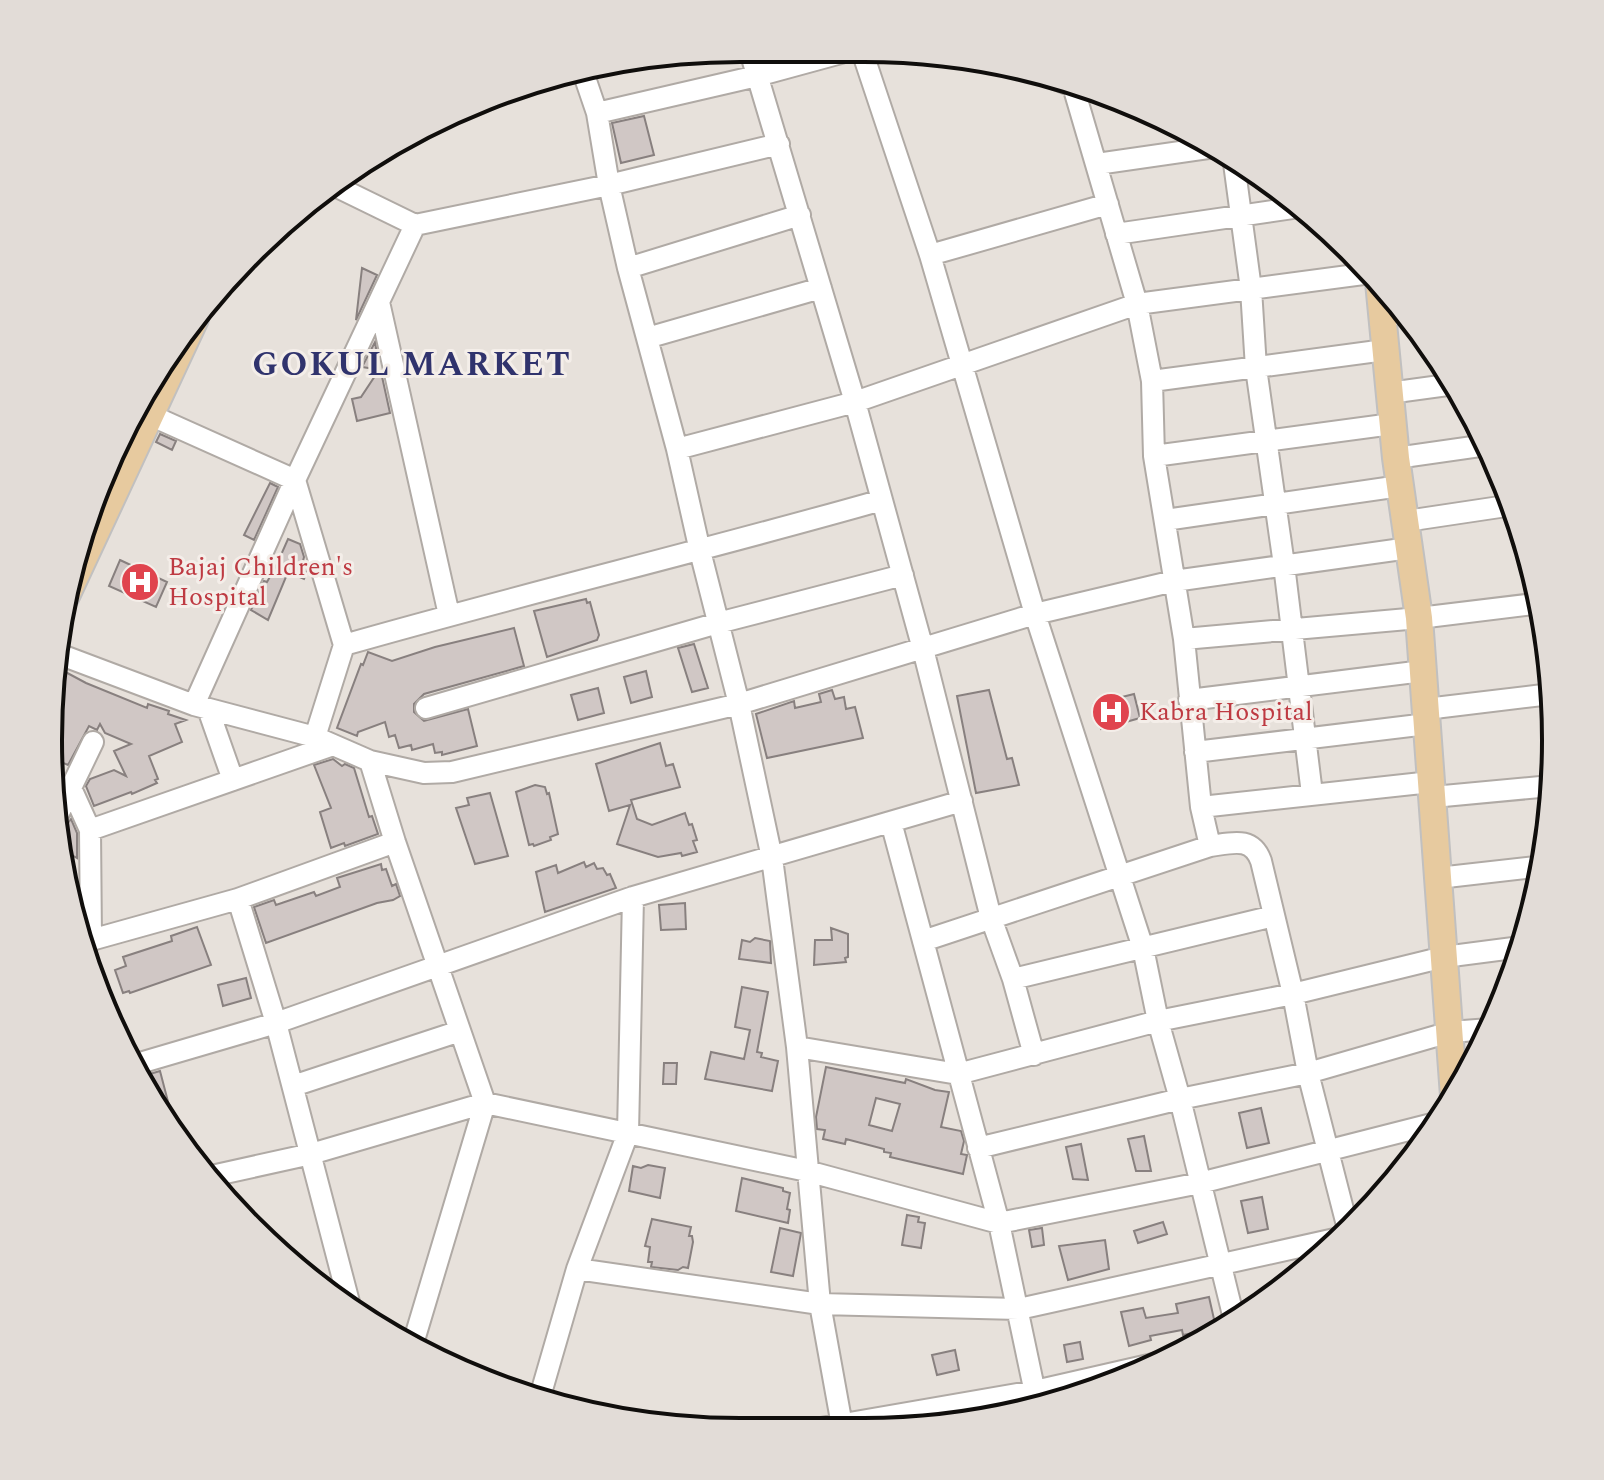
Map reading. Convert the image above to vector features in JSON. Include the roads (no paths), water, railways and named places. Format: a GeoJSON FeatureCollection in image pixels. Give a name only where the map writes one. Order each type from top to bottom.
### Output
{"type":"FeatureCollection","features":[{"type":"Feature","properties":{"kind":"main road"},"geometry":{"type":"LineString","coordinates":[[1393,316],[1385,350],[1396,458],[1419,618],[1453,1076]]}},
{"type":"Feature","properties":{"kind":"main road"},"geometry":{"type":"LineString","coordinates":[[94,536],[169,375]]}},
{"type":"Feature","properties":{"kind":"street"},"geometry":{"type":"LineString","coordinates":[[753,62],[855,402],[923,649],[991,918],[1013,979],[1034,1055]]}},
{"type":"Feature","properties":{"kind":"street"},"geometry":{"type":"LineString","coordinates":[[597,113],[808,62]]}},
{"type":"Feature","properties":{"kind":"street"},"geometry":{"type":"LineString","coordinates":[[866,62],[930,255],[1035,614],[1143,948],[1158,1021],[1231,1310]]}},
{"type":"Feature","properties":{"kind":"street"},"geometry":{"type":"LineString","coordinates":[[586,80],[597,113],[628,268],[677,449],[739,704],[772,858],[797,1047],[820,1304],[841,1418]]}},
{"type":"Feature","properties":{"kind":"street"},"geometry":{"type":"LineString","coordinates":[[1078,97],[1137,304],[1152,381],[1154,456],[1184,639],[1201,807],[1210,846]]}},
{"type":"Feature","properties":{"kind":"street"},"geometry":{"type":"LineString","coordinates":[[343,190],[415,225],[609,185],[779,144]]}},
{"type":"Feature","properties":{"kind":"street"},"geometry":{"type":"LineString","coordinates":[[1097,164],[1197,150]]}},
{"type":"Feature","properties":{"kind":"street"},"geometry":{"type":"LineString","coordinates":[[1236,173],[1251,289],[1256,368],[1293,630],[1312,794]]}},
{"type":"Feature","properties":{"kind":"street"},"geometry":{"type":"LineString","coordinates":[[930,255],[1108,204]]}},
{"type":"Feature","properties":{"kind":"street"},"geometry":{"type":"LineString","coordinates":[[1116,234],[1286,209]]}},
{"type":"Feature","properties":{"kind":"street"},"geometry":{"type":"LineString","coordinates":[[628,268],[800,215]]}},
{"type":"Feature","properties":{"kind":"street"},"geometry":{"type":"LineString","coordinates":[[233,780],[201,707],[295,480],[415,225]]}},
{"type":"Feature","properties":{"kind":"street"},"geometry":{"type":"LineString","coordinates":[[677,449],[855,402],[1137,304],[1356,275]]}},
{"type":"Feature","properties":{"kind":"street"},"geometry":{"type":"LineString","coordinates":[[647,338],[821,288]]}},
{"type":"Feature","properties":{"kind":"street"},"geometry":{"type":"LineString","coordinates":[[379,302],[449,615]]}},
{"type":"Feature","properties":{"kind":"street"},"geometry":{"type":"LineString","coordinates":[[1152,381],[1385,350]]}},
{"type":"Feature","properties":{"kind":"street"},"geometry":{"type":"LineString","coordinates":[[1389,393],[1442,386]]}},
{"type":"Feature","properties":{"kind":"street"},"geometry":{"type":"LineString","coordinates":[[150,415],[295,480],[344,645],[324,741]]}},
{"type":"Feature","properties":{"kind":"street"},"geometry":{"type":"LineString","coordinates":[[1154,456],[1392,424]]}},
{"type":"Feature","properties":{"kind":"street"},"geometry":{"type":"LineString","coordinates":[[1396,458],[1475,447]]}},
{"type":"Feature","properties":{"kind":"street"},"geometry":{"type":"LineString","coordinates":[[1165,520],[1400,486]]}},
{"type":"Feature","properties":{"kind":"street"},"geometry":{"type":"LineString","coordinates":[[344,645],[882,500]]}},
{"type":"Feature","properties":{"kind":"street"},"geometry":{"type":"LineString","coordinates":[[1406,521],[1500,507]]}},
{"type":"Feature","properties":{"kind":"street"},"geometry":{"type":"LineString","coordinates":[[67,657],[201,707],[324,741],[370,761],[424,773],[452,772],[739,704],[1035,614],[1174,581],[1409,548]]}},
{"type":"Feature","properties":{"kind":"street"},"geometry":{"type":"LineString","coordinates":[[426,708],[718,623],[903,575]]}},
{"type":"Feature","properties":{"kind":"street"},"geometry":{"type":"LineString","coordinates":[[1184,639],[1419,618],[1528,605]]}},
{"type":"Feature","properties":{"kind":"street"},"geometry":{"type":"LineString","coordinates":[[1189,700],[1423,671]]}},
{"type":"Feature","properties":{"kind":"street"},"geometry":{"type":"LineString","coordinates":[[1195,752],[1304,739],[1541,696]]}},
{"type":"Feature","properties":{"kind":"street"},"geometry":{"type":"LineString","coordinates":[[90,830],[233,780],[324,741]]}},
{"type":"Feature","properties":{"kind":"street"},"geometry":{"type":"LineString","coordinates":[[65,801],[93,742]]}},
{"type":"Feature","properties":{"kind":"street"},"geometry":{"type":"LineString","coordinates":[[370,761],[485,1103],[416,1335]]}},
{"type":"Feature","properties":{"kind":"street"},"geometry":{"type":"LineString","coordinates":[[1201,807],[1312,794],[1541,786]]}},
{"type":"Feature","properties":{"kind":"street"},"geometry":{"type":"LineString","coordinates":[[71,788],[90,830],[88,926]]}},
{"type":"Feature","properties":{"kind":"street"},"geometry":{"type":"LineString","coordinates":[[144,1062],[276,1023],[633,897],[962,801]]}},
{"type":"Feature","properties":{"kind":"street"},"geometry":{"type":"LineString","coordinates":[[891,822],[999,1223],[1035,1396]]}},
{"type":"Feature","properties":{"kind":"street"},"geometry":{"type":"LineString","coordinates":[[94,944],[238,899],[395,842]]}},
{"type":"Feature","properties":{"kind":"street"},"geometry":{"type":"LineString","coordinates":[[923,941],[1210,846],[1246,842],[1253,846],[1261,861],[1344,1218]]}},
{"type":"Feature","properties":{"kind":"street"},"geometry":{"type":"LineString","coordinates":[[1438,878],[1530,868]]}},
{"type":"Feature","properties":{"kind":"street"},"geometry":{"type":"LineString","coordinates":[[542,1388],[577,1269],[628,1133],[633,897]]}},
{"type":"Feature","properties":{"kind":"street"},"geometry":{"type":"LineString","coordinates":[[238,899],[276,1023],[346,1292]]}},
{"type":"Feature","properties":{"kind":"street"},"geometry":{"type":"LineString","coordinates":[[1013,979],[1274,916]]}},
{"type":"Feature","properties":{"kind":"street"},"geometry":{"type":"LineString","coordinates":[[797,1047],[958,1074],[1158,1021],[1293,994],[1444,957],[1509,949]]}},
{"type":"Feature","properties":{"kind":"street"},"geometry":{"type":"LineString","coordinates":[[978,1148],[1180,1099],[1308,1073],[1450,1032],[1476,1030]]}},
{"type":"Feature","properties":{"kind":"street"},"geometry":{"type":"LineString","coordinates":[[293,1086],[460,1031]]}},
{"type":"Feature","properties":{"kind":"street"},"geometry":{"type":"LineString","coordinates":[[219,1174],[311,1154],[485,1103],[807,1171],[999,1223],[1200,1183],[1421,1127]]}},
{"type":"Feature","properties":{"kind":"street"},"geometry":{"type":"LineString","coordinates":[[577,1269],[820,1304],[1019,1309],[1321,1241]]}},
{"type":"Feature","properties":{"kind":"street"},"geometry":{"type":"LineString","coordinates":[[942,1413],[995,1405]]}},
{"type":"Feature","properties":{"kind":"place","name":"Bajaj Children's Hospital"},"geometry":{"type":"Point","coordinates":[140,582]}},
{"type":"Feature","properties":{"kind":"place","name":"Kabra Hospital"},"geometry":{"type":"Point","coordinates":[1111,712]}},
{"type":"Feature","properties":{"kind":"district","name":"GOKUL MARKET"},"geometry":{"type":"Point","coordinates":[412,365]}}]}
